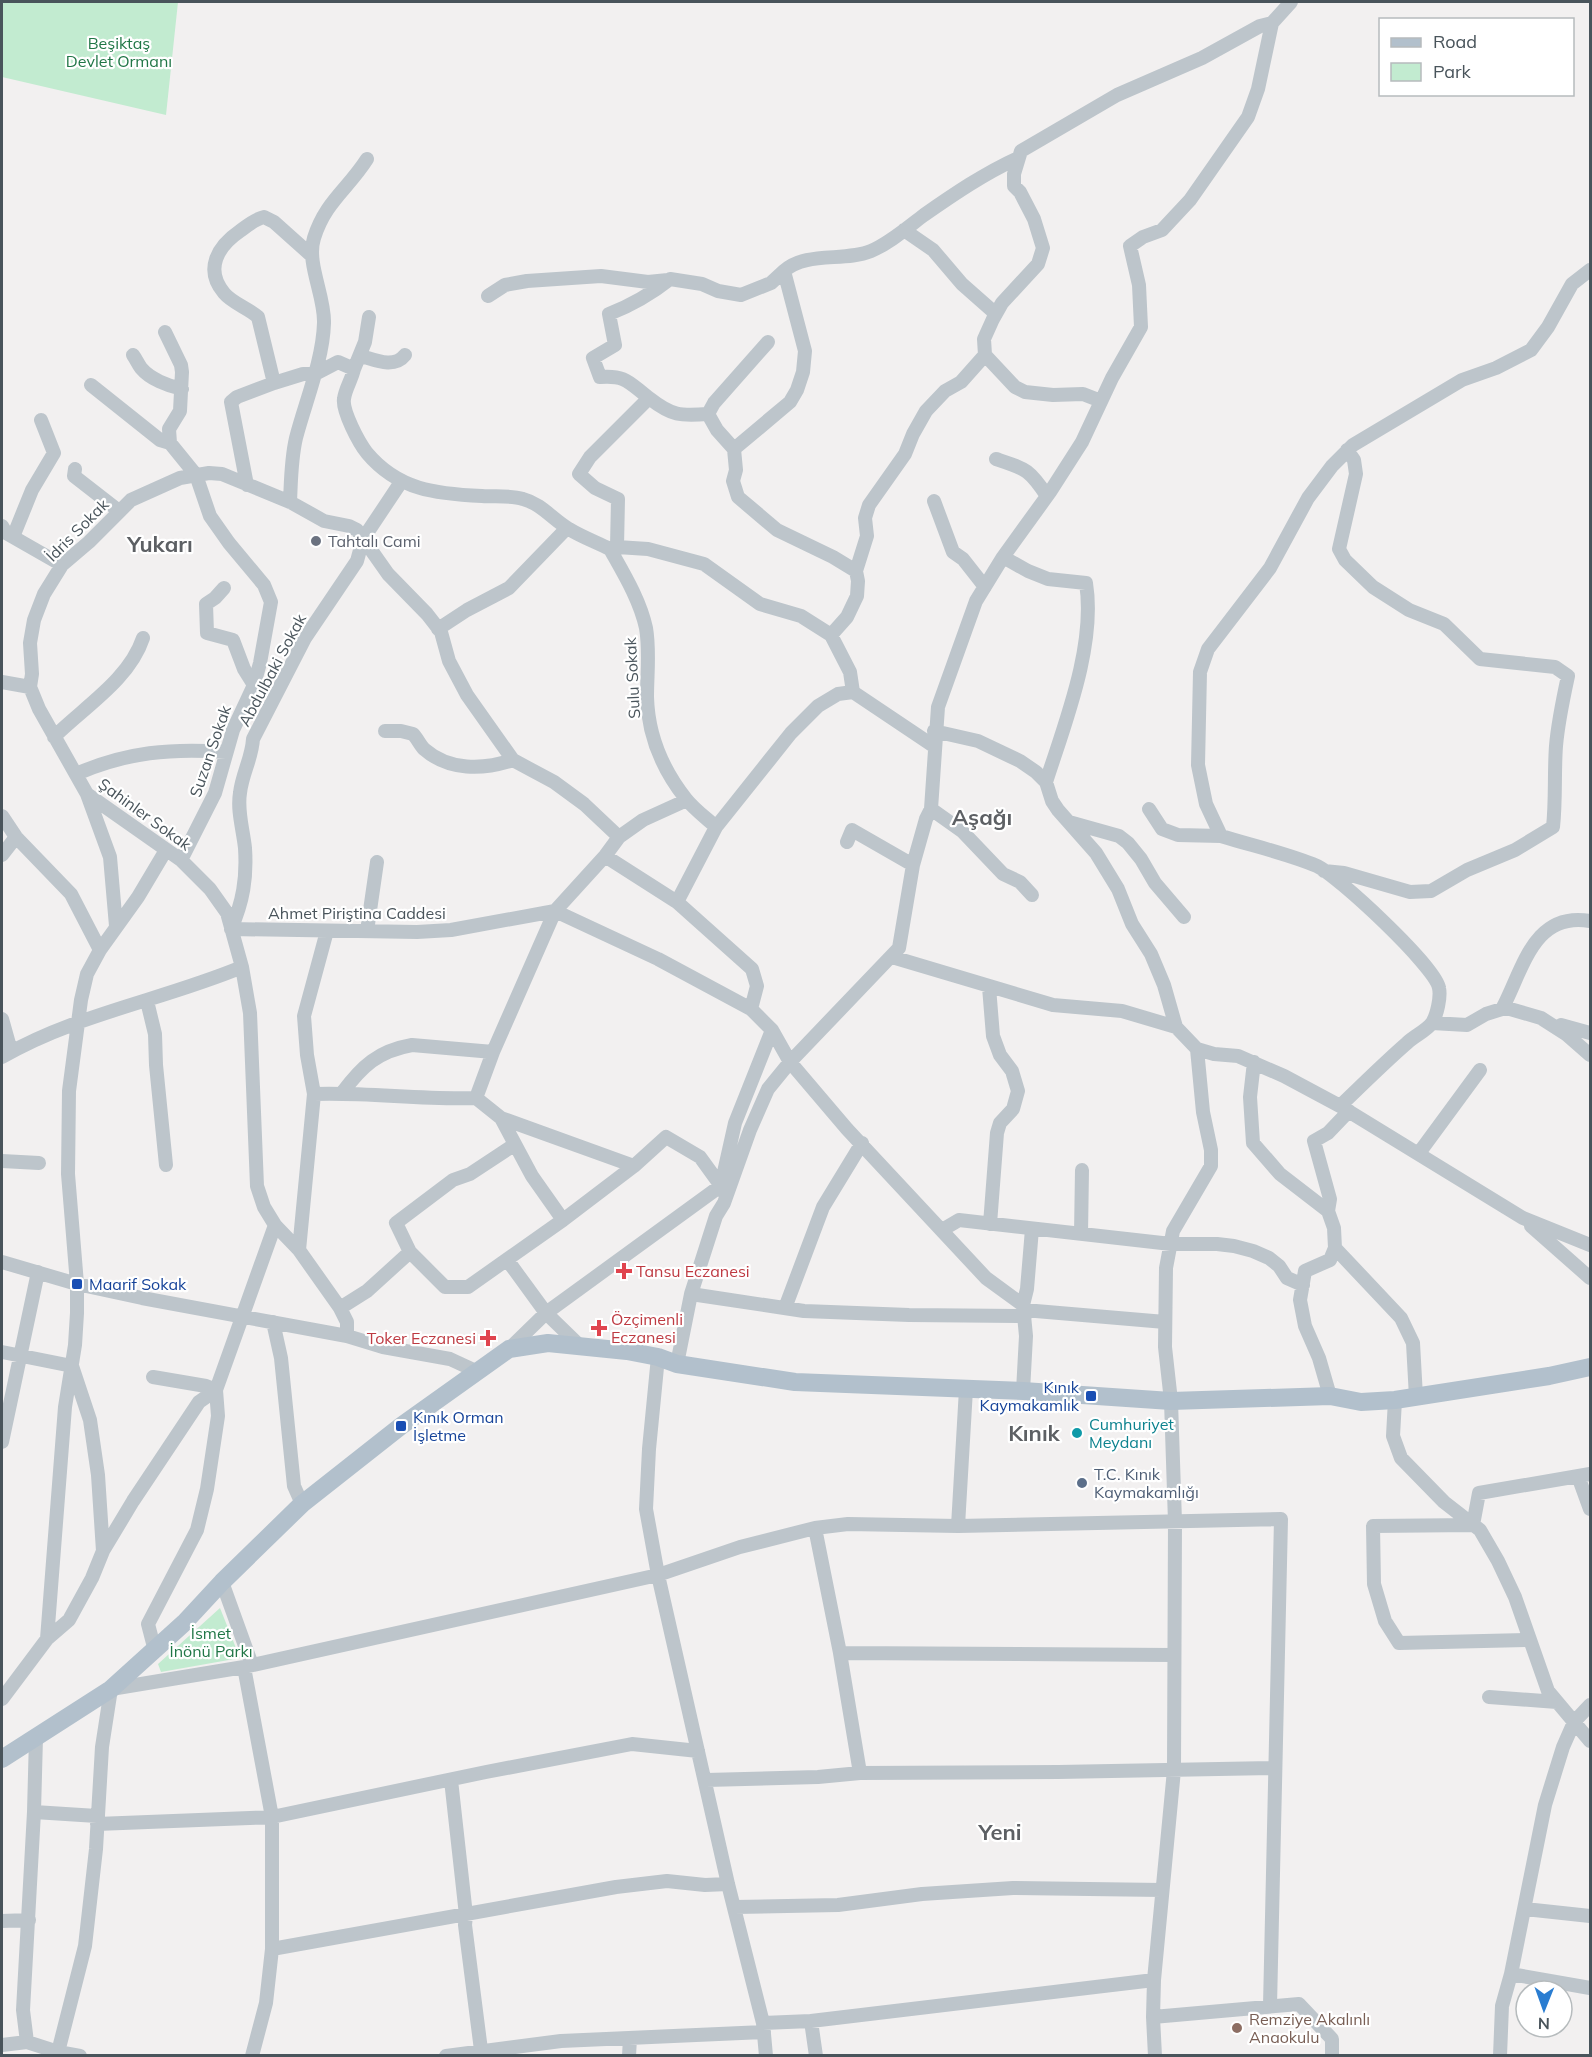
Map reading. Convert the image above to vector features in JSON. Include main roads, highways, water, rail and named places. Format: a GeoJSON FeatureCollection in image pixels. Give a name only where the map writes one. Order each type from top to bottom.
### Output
{"type":"FeatureCollection","features":[{"type":"Feature","properties":{"kind":"main road"},"geometry":{"type":"LineString","coordinates":[[4,1752],[36,1737],[111,1689],[155,1652],[302,1504],[401,1425],[509,1349],[548,1343],[627,1351],[658,1357],[677,1364],[795,1382],[1023,1391],[1171,1401],[1330,1396],[1361,1402],[1395,1400],[1549,1376],[1590,1367]]}},
{"type":"Feature","properties":{"kind":"place","name":"Tahtalı Cami"},"geometry":{"type":"Point","coordinates":[316,541]}},
{"type":"Feature","properties":{"kind":"place","name":"Tansu Eczanesi"},"geometry":{"type":"Point","coordinates":[624,1271]}},
{"type":"Feature","properties":{"kind":"place","name":"Maarif Sokak"},"geometry":{"type":"Point","coordinates":[77,1284]}},
{"type":"Feature","properties":{"kind":"place","name":"Özçimenli Eczanesi"},"geometry":{"type":"Point","coordinates":[599,1328]}},
{"type":"Feature","properties":{"kind":"place","name":"Toker Eczanesi"},"geometry":{"type":"Point","coordinates":[488,1338]}},
{"type":"Feature","properties":{"kind":"place","name":"Kınık Kaymakamlık"},"geometry":{"type":"Point","coordinates":[1091,1396]}},
{"type":"Feature","properties":{"kind":"place","name":"Kınık Orman İşletme"},"geometry":{"type":"Point","coordinates":[401,1426]}},
{"type":"Feature","properties":{"kind":"place","name":"Cumhuriyet Meydanı"},"geometry":{"type":"Point","coordinates":[1077,1433]}},
{"type":"Feature","properties":{"kind":"place","name":"T.C. Kınık Kaymakamlığı"},"geometry":{"type":"Point","coordinates":[1082,1483]}},
{"type":"Feature","properties":{"kind":"place","name":"Remziye Akalınlı Anaokulu"},"geometry":{"type":"Point","coordinates":[1237,2028]}},
{"type":"Feature","properties":{"kind":"district","name":"Yukarı"},"geometry":{"type":"Point","coordinates":[160,544]}},
{"type":"Feature","properties":{"kind":"district","name":"Aşağı"},"geometry":{"type":"Point","coordinates":[982,817]}},
{"type":"Feature","properties":{"kind":"district","name":"Kınık"},"geometry":{"type":"Point","coordinates":[1034,1433]}},
{"type":"Feature","properties":{"kind":"district","name":"Yeni"},"geometry":{"type":"Point","coordinates":[1000,1832]}},
{"type":"Feature","properties":{"kind":"park label","name":"Beşiktaş Devlet Ormanı"},"geometry":{"type":"Point","coordinates":[119,52]}},
{"type":"Feature","properties":{"kind":"park label","name":"İsmet İnönü Parkı"},"geometry":{"type":"Point","coordinates":[211,1642]}}]}
